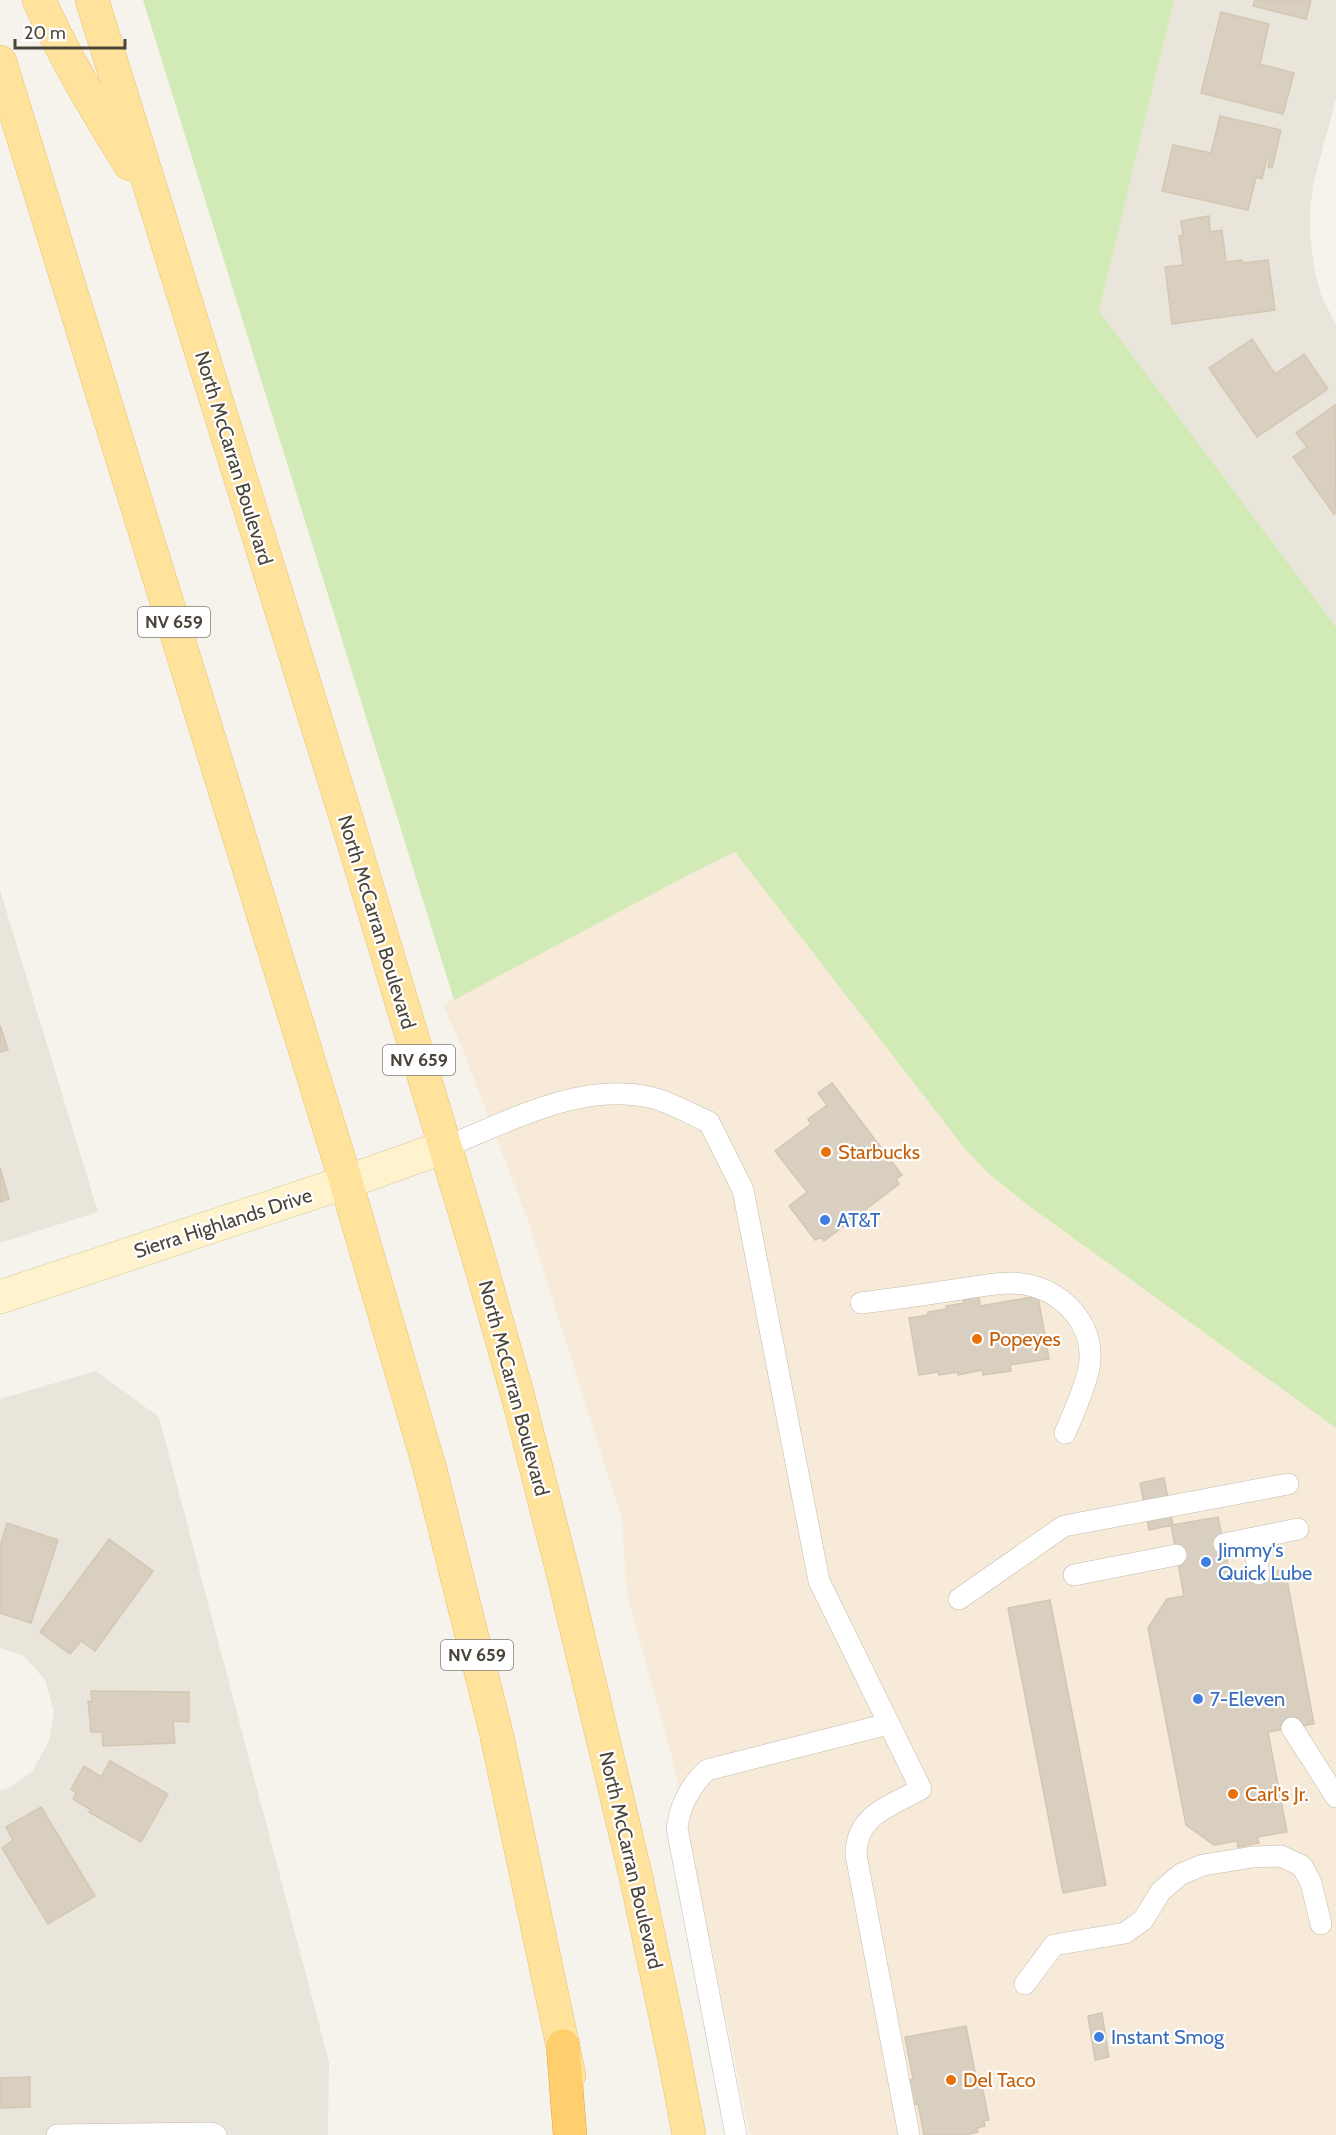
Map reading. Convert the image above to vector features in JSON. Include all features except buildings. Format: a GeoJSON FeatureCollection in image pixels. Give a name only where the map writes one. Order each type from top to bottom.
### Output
{"type":"FeatureCollection","features":[{"type":"Feature","properties":{"kind":"highway"},"geometry":{"type":"LineString","coordinates":[[564,2046],[570,2135]]}},
{"type":"Feature","properties":{"kind":"main road"},"geometry":{"type":"LineString","coordinates":[[39,0],[48,22],[94,105],[155,204]]}},
{"type":"Feature","properties":{"kind":"main road","name":"North McCarran Boulevard"},"geometry":{"type":"LineString","coordinates":[[92,0],[344,812],[517,1393],[636,1877],[689,2135]]}},
{"type":"Feature","properties":{"kind":"main road","name":"NV 659"},"geometry":{"type":"LineString","coordinates":[[0,63],[346,1182],[430,1468],[496,1731],[582,2135]]}},
{"type":"Feature","properties":{"kind":"street","name":"Sierra Highlands Drive"},"geometry":{"type":"LineString","coordinates":[[0,1297],[445,1147]]}},
{"type":"Feature","properties":{"kind":"lane"},"geometry":{"type":"LineString","coordinates":[[445,1147],[537,1110],[584,1096],[614,1093],[651,1097],[709,1122],[743,1190],[819,1581],[921,1790],[868,1818],[856,1842],[858,1866],[909,2135]]}},
{"type":"Feature","properties":{"kind":"lane"},"geometry":{"type":"LineString","coordinates":[[861,1303],[1004,1284],[1028,1285],[1049,1292],[1078,1315],[1090,1344],[1089,1367],[1082,1392],[1065,1432]]}},
{"type":"Feature","properties":{"kind":"lane"},"geometry":{"type":"LineString","coordinates":[[959,1599],[1064,1526],[1288,1484]]}},
{"type":"Feature","properties":{"kind":"lane"},"geometry":{"type":"LineString","coordinates":[[1224,1544],[1298,1529]]}},
{"type":"Feature","properties":{"kind":"lane"},"geometry":{"type":"LineString","coordinates":[[1253,1538],[1259,1574]]}},
{"type":"Feature","properties":{"kind":"lane"},"geometry":{"type":"LineString","coordinates":[[1074,1575],[1176,1555]]}},
{"type":"Feature","properties":{"kind":"lane"},"geometry":{"type":"LineString","coordinates":[[736,2135],[677,1828],[679,1811],[695,1782],[707,1770],[888,1724]]}},
{"type":"Feature","properties":{"kind":"lane"},"geometry":{"type":"LineString","coordinates":[[1292,1728],[1336,1797]]}},
{"type":"Feature","properties":{"kind":"lane"},"geometry":{"type":"LineString","coordinates":[[1025,1984],[1054,1945],[1125,1933],[1143,1920],[1161,1891],[1181,1874],[1203,1865],[1253,1857],[1281,1856],[1302,1866],[1311,1883],[1320,1924]]}},
{"type":"Feature","properties":{"kind":"lane"},"geometry":{"type":"LineString","coordinates":[[57,2135],[211,2133],[216,2135]]}},
{"type":"Feature","properties":{"kind":"shaded area"},"geometry":{"type":"Polygon","coordinates":[[[1174,0],[1336,0],[1336,98],[1313,186],[1310,235],[1314,267],[1321,295],[1336,325],[1336,627],[1099,311],[1174,0]]]}},
{"type":"Feature","properties":{"kind":"shaded area"},"geometry":{"type":"Polygon","coordinates":[[[735,852],[965,1149],[988,1173],[1025,1203],[1336,1428],[1336,2135],[750,2135],[672,1757],[627,1595],[622,1520],[527,1218],[462,1048],[443,1005],[735,852]]]}},
{"type":"Feature","properties":{"kind":"shaded area"},"geometry":{"type":"Polygon","coordinates":[[[0,890],[98,1212],[0,1243],[0,890]]]}},
{"type":"Feature","properties":{"kind":"shaded area"},"geometry":{"type":"Polygon","coordinates":[[[96,1371],[159,1417],[329,2062],[328,2135],[0,2135],[0,1790],[5,1790],[32,1772],[49,1741],[54,1711],[45,1680],[23,1655],[0,1648],[0,1399],[96,1371]]]}},
{"type":"Feature","properties":{"kind":"green space"},"geometry":{"type":"Polygon","coordinates":[[[143,0],[1174,0],[1099,311],[1336,627],[1336,1428],[1025,1203],[988,1173],[965,1149],[735,852],[454,1000],[143,0]]]}},
{"type":"Feature","properties":{"kind":"place","name":"Starbucks"},"geometry":{"type":"Point","coordinates":[826,1152]}},
{"type":"Feature","properties":{"kind":"place","name":"AT&T"},"geometry":{"type":"Point","coordinates":[825,1220]}},
{"type":"Feature","properties":{"kind":"place","name":"Popeyes"},"geometry":{"type":"Point","coordinates":[977,1339]}},
{"type":"Feature","properties":{"kind":"place","name":"Jimmy's Quick Lube"},"geometry":{"type":"Point","coordinates":[1206,1562]}},
{"type":"Feature","properties":{"kind":"place","name":"7-Eleven"},"geometry":{"type":"Point","coordinates":[1198,1699]}},
{"type":"Feature","properties":{"kind":"place","name":"Carl's Jr."},"geometry":{"type":"Point","coordinates":[1233,1794]}},
{"type":"Feature","properties":{"kind":"place","name":"Instant Smog"},"geometry":{"type":"Point","coordinates":[1099,2037]}},
{"type":"Feature","properties":{"kind":"place","name":"Del Taco"},"geometry":{"type":"Point","coordinates":[951,2080]}}]}
